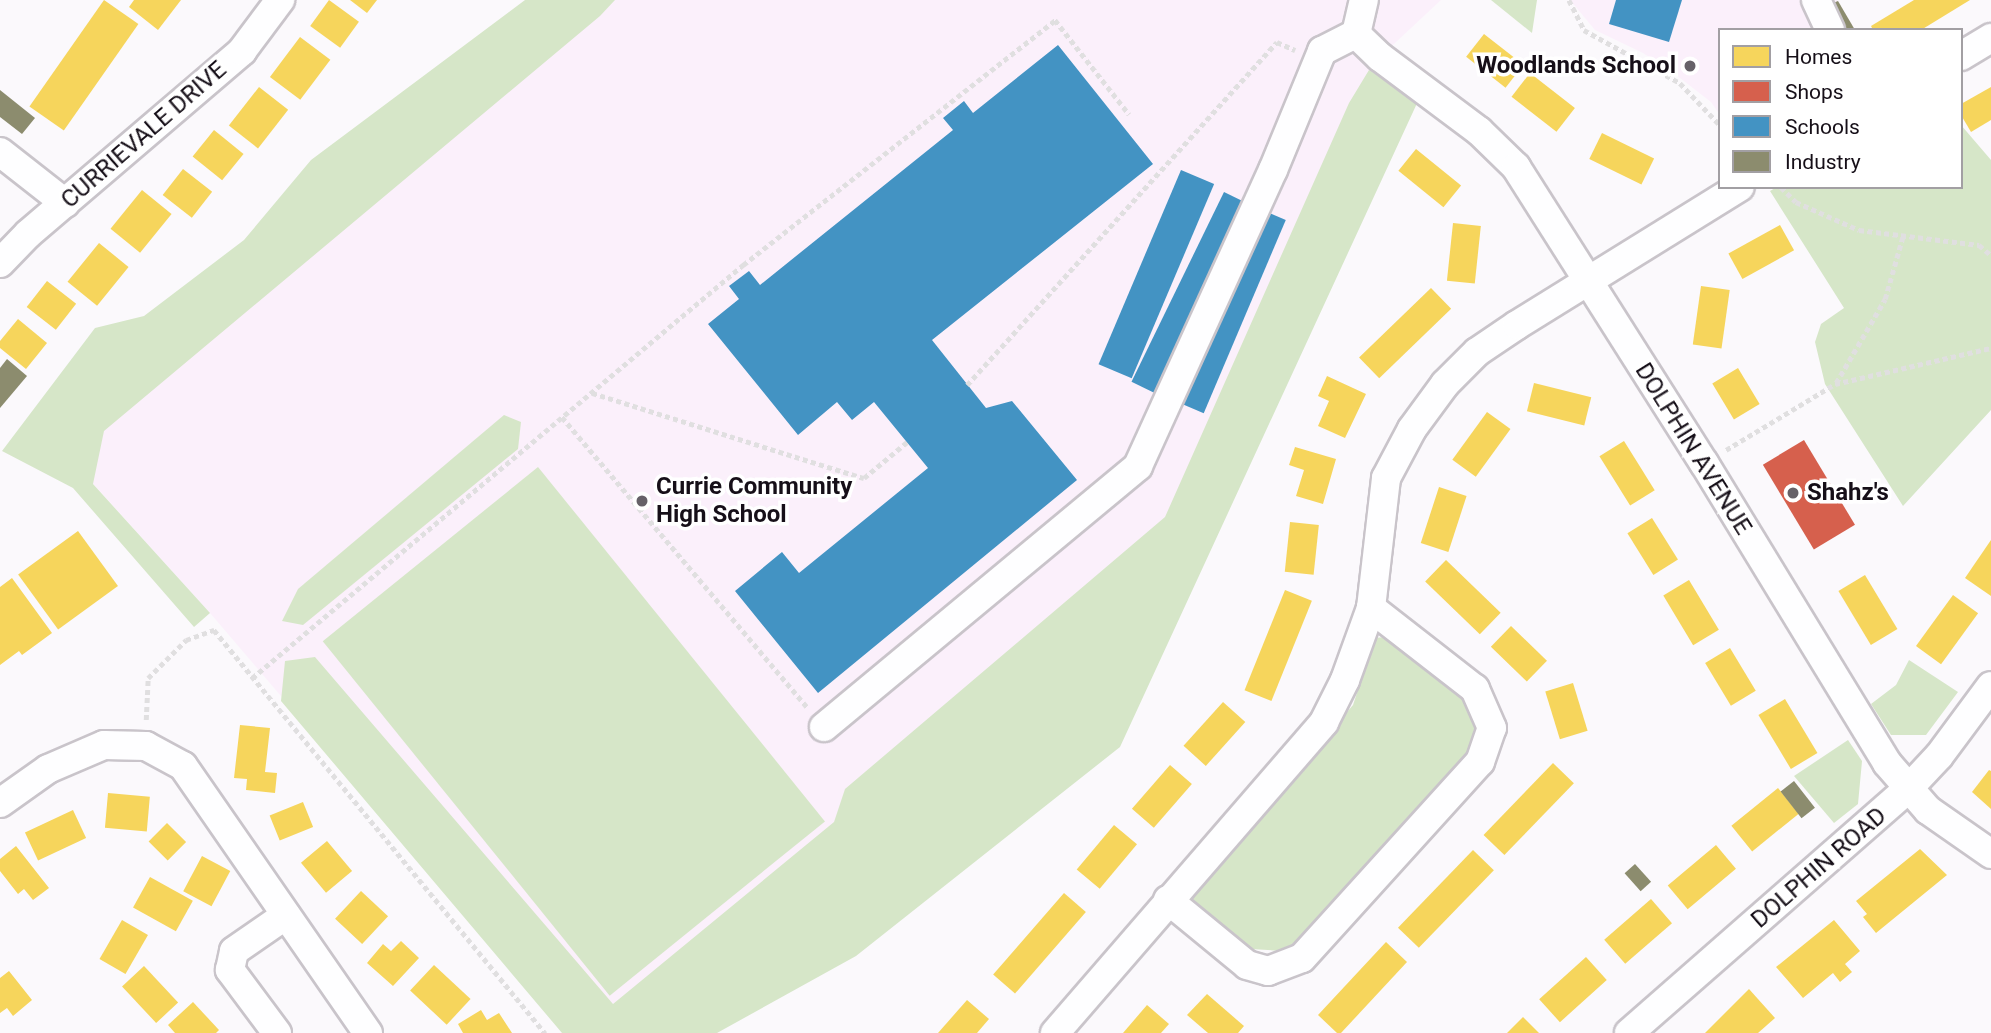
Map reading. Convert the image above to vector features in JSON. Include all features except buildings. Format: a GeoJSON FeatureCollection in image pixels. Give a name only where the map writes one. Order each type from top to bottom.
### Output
{"type":"FeatureCollection","features":[{"type":"Feature","properties":{"kind":"street","name":"CURRIEVALE DRIVE"},"geometry":{"type":"LineString","coordinates":[[0,263],[65,203],[242,51],[280,0]]}},
{"type":"Feature","properties":{"kind":"street"},"geometry":{"type":"LineString","coordinates":[[824,727],[1138,466],[1273,170],[1322,51],[1356,34],[1364,0]]}},
{"type":"Feature","properties":{"kind":"street"},"geometry":{"type":"LineString","coordinates":[[1816,0],[1829,28]]}},
{"type":"Feature","properties":{"kind":"street","name":"DOLPHIN AVENUE"},"geometry":{"type":"LineString","coordinates":[[1356,34],[1380,57],[1479,131],[1516,167],[1704,463],[1887,763],[1928,810],[1991,854]]}},
{"type":"Feature","properties":{"kind":"street"},"geometry":{"type":"LineString","coordinates":[[1963,55],[1991,38]]}},
{"type":"Feature","properties":{"kind":"street"},"geometry":{"type":"LineString","coordinates":[[0,152],[65,203]]}},
{"type":"Feature","properties":{"kind":"street"},"geometry":{"type":"LineString","coordinates":[[1055,1033],[1324,722],[1345,680],[1371,608],[1386,478],[1412,429],[1445,384],[1477,352],[1737,189]]}},
{"type":"Feature","properties":{"kind":"street"},"geometry":{"type":"LineString","coordinates":[[1168,900],[1247,965],[1268,971],[1303,958],[1480,762],[1492,728],[1475,689],[1371,608]]}},
{"type":"Feature","properties":{"kind":"street","name":"DOLPHIN ROAD"},"geometry":{"type":"LineString","coordinates":[[1629,1033],[1908,789],[1939,756],[1991,686]]}},
{"type":"Feature","properties":{"kind":"street"},"geometry":{"type":"LineString","coordinates":[[0,803],[48,769],[104,746],[146,746],[183,766],[368,1033]]}},
{"type":"Feature","properties":{"kind":"street"},"geometry":{"type":"LineString","coordinates":[[277,1033],[230,970],[233,951],[286,915]]}},
{"type":"Feature","properties":{"kind":"path"},"geometry":{"type":"LineString","coordinates":[[1569,0],[1584,30],[1680,83],[1718,123]]}},
{"type":"Feature","properties":{"kind":"path"},"geometry":{"type":"LineString","coordinates":[[252,678],[753,257],[1055,20],[1129,114]]}},
{"type":"Feature","properties":{"kind":"path"},"geometry":{"type":"LineString","coordinates":[[967,385],[1276,42],[1318,60]]}},
{"type":"Feature","properties":{"kind":"path"},"geometry":{"type":"LineString","coordinates":[[1783,189],[1796,202],[1859,230],[1979,245],[1991,255]]}},
{"type":"Feature","properties":{"kind":"path"},"geometry":{"type":"LineString","coordinates":[[1835,384],[1885,299],[1903,236]]}},
{"type":"Feature","properties":{"kind":"path"},"geometry":{"type":"LineString","coordinates":[[1704,463],[1835,384],[1991,348]]}},
{"type":"Feature","properties":{"kind":"path"},"geometry":{"type":"LineString","coordinates":[[591,393],[864,478],[907,442]]}},
{"type":"Feature","properties":{"kind":"path"},"geometry":{"type":"LineString","coordinates":[[562,417],[824,727]]}},
{"type":"Feature","properties":{"kind":"path"},"geometry":{"type":"LineString","coordinates":[[146,746],[148,678],[187,640],[214,630],[545,1033]]}},
{"type":"Feature","properties":{"kind":"shaded area","name":"Currie Community High School"},"geometry":{"type":"Polygon","coordinates":[[[558,0],[1441,0],[1380,57],[1169,518],[854,953],[569,1033],[210,613],[49,435],[558,0]]]}},
{"type":"Feature","properties":{"kind":"shaded area","name":"Woodlands School"},"geometry":{"type":"Polygon","coordinates":[[[1570,0],[1837,0],[1854,28],[1718,28],[1718,112],[1711,102],[1643,53],[1595,30],[1570,0]]]}},
{"type":"Feature","properties":{"kind":"green space"},"geometry":{"type":"Polygon","coordinates":[[[525,0],[615,0],[600,16],[104,431],[93,484],[210,613],[194,627],[73,488],[2,451],[95,328],[144,316],[244,240],[311,160],[525,0]]]}},
{"type":"Feature","properties":{"kind":"green space"},"geometry":{"type":"Polygon","coordinates":[[[1491,0],[1537,0],[1532,33],[1491,0]]]}},
{"type":"Feature","properties":{"kind":"green space"},"geometry":{"type":"Polygon","coordinates":[[[1369,70],[1419,99],[1120,747],[856,956],[717,1033],[562,1033],[281,701],[285,661],[315,657],[613,1004],[834,822],[845,789],[1165,517],[1349,103],[1369,70]]]}},
{"type":"Feature","properties":{"kind":"green space"},"geometry":{"type":"Polygon","coordinates":[[[1963,127],[1991,160],[1991,410],[1903,506],[1825,384],[1815,342],[1821,324],[1844,308],[1770,191],[1963,189],[1963,127]]]}},
{"type":"Feature","properties":{"kind":"green space"},"geometry":{"type":"Polygon","coordinates":[[[504,415],[521,422],[518,449],[303,625],[282,621],[298,589],[504,415]]]}},
{"type":"Feature","properties":{"kind":"green space"},"geometry":{"type":"Polygon","coordinates":[[[538,467],[825,821],[610,996],[323,641],[538,467]]]}},
{"type":"Feature","properties":{"kind":"green space"},"geometry":{"type":"Polygon","coordinates":[[[1393,636],[1466,702],[1477,727],[1464,760],[1317,927],[1282,951],[1251,949],[1190,897],[1353,705],[1375,638],[1393,636]]]}},
{"type":"Feature","properties":{"kind":"green space"},"geometry":{"type":"Polygon","coordinates":[[[1909,660],[1958,692],[1926,735],[1891,735],[1871,704],[1896,685],[1909,660]]]}},
{"type":"Feature","properties":{"kind":"green space"},"geometry":{"type":"Polygon","coordinates":[[[1848,740],[1862,761],[1858,804],[1834,823],[1794,776],[1848,740]]]}},
{"type":"Feature","properties":{"kind":"place","name":"Woodlands School"},"geometry":{"type":"Point","coordinates":[1690,66]}},
{"type":"Feature","properties":{"kind":"place","name":"Shahz's"},"geometry":{"type":"Point","coordinates":[1793,493]}},
{"type":"Feature","properties":{"kind":"place","name":"Currie Community High School"},"geometry":{"type":"Point","coordinates":[642,501]}}]}
